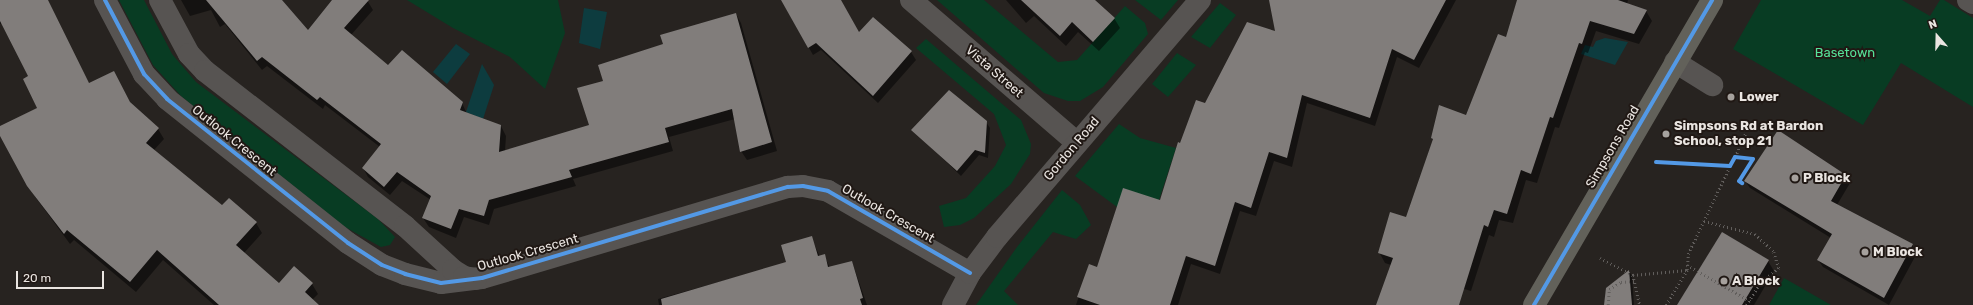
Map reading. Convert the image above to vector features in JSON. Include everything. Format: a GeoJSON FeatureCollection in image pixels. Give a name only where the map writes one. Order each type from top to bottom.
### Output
{"type":"FeatureCollection","features":[{"type":"Feature","properties":{"kind":"main road","name":"Simpsons Road"},"geometry":{"type":"LineString","coordinates":[[1534,305],[1712,0]]}},
{"type":"Feature","properties":{"kind":"street","name":"Outlook Crescent"},"geometry":{"type":"LineString","coordinates":[[105,0],[140,68],[159,91],[315,218],[359,250],[393,270],[441,283],[476,279],[788,186],[803,186],[828,191],[970,273]]}},
{"type":"Feature","properties":{"kind":"street","name":"Outlook Crescent"},"geometry":{"type":"LineString","coordinates":[[160,0],[189,54],[205,71],[405,226],[453,270],[464,277],[476,279]]}},
{"type":"Feature","properties":{"kind":"street","name":"Vista Street"},"geometry":{"type":"LineString","coordinates":[[911,0],[1077,143]]}},
{"type":"Feature","properties":{"kind":"street","name":"Gordon Road"},"geometry":{"type":"LineString","coordinates":[[953,305],[970,273],[1077,143],[1200,0]]}},
{"type":"Feature","properties":{"kind":"street"},"geometry":{"type":"LineString","coordinates":[[1968,0],[1973,3]]}},
{"type":"Feature","properties":{"kind":"street"},"geometry":{"type":"LineString","coordinates":[[1675,62],[1712,85]]}},
{"type":"Feature","properties":{"kind":"path"},"geometry":{"type":"LineString","coordinates":[[1666,305],[1687,270],[1688,254],[1747,130]]}},
{"type":"Feature","properties":{"kind":"path"},"geometry":{"type":"LineString","coordinates":[[1735,157],[1741,158]]}},
{"type":"Feature","properties":{"kind":"path"},"geometry":{"type":"LineString","coordinates":[[1723,166],[1730,166]]}},
{"type":"Feature","properties":{"kind":"path"},"geometry":{"type":"LineString","coordinates":[[1704,221],[1755,234],[1774,252],[1779,268],[1760,284],[1747,305]]}},
{"type":"Feature","properties":{"kind":"path"},"geometry":{"type":"LineString","coordinates":[[1600,258],[1633,275],[1687,270]]}},
{"type":"Feature","properties":{"kind":"path"},"geometry":{"type":"LineString","coordinates":[[1687,265],[1750,301]]}},
{"type":"Feature","properties":{"kind":"path"},"geometry":{"type":"LineString","coordinates":[[1633,275],[1640,305]]}},
{"type":"Feature","properties":{"kind":"path"},"geometry":{"type":"LineString","coordinates":[[1608,305],[1609,289],[1620,282],[1634,281]]}},
{"type":"Feature","properties":{"kind":"green space"},"geometry":{"type":"Polygon","coordinates":[[[119,0],[144,0],[172,54],[196,82],[378,219],[395,237],[390,245],[381,247],[345,227],[181,96],[153,65],[119,0]]]}},
{"type":"Feature","properties":{"kind":"green space"},"geometry":{"type":"Polygon","coordinates":[[[407,0],[558,0],[565,33],[545,89],[510,57],[453,28],[407,0]]]}},
{"type":"Feature","properties":{"kind":"green space"},"geometry":{"type":"Polygon","coordinates":[[[937,0],[984,0],[1058,62],[1077,60],[1125,6],[1145,23],[1148,34],[1103,87],[1080,101],[1068,101],[1044,93],[937,0]]]}},
{"type":"Feature","properties":{"kind":"green space"},"geometry":{"type":"Polygon","coordinates":[[[1135,0],[1178,0],[1161,20],[1135,0]]]}},
{"type":"Feature","properties":{"kind":"green space","name":"Basetown"},"geometry":{"type":"Polygon","coordinates":[[[1761,0],[1902,0],[1930,16],[1940,0],[1944,0],[1973,18],[1973,107],[1901,63],[1863,125],[1733,49],[1761,0]]]}},
{"type":"Feature","properties":{"kind":"green space"},"geometry":{"type":"Polygon","coordinates":[[[1220,3],[1236,15],[1210,48],[1191,37],[1220,3]]]}},
{"type":"Feature","properties":{"kind":"green space"},"geometry":{"type":"Polygon","coordinates":[[[926,39],[1021,120],[1031,144],[1030,154],[1011,184],[974,218],[960,225],[944,227],[939,206],[966,198],[995,166],[1006,145],[994,114],[916,48],[926,39]]]}},
{"type":"Feature","properties":{"kind":"green space"},"geometry":{"type":"Polygon","coordinates":[[[1177,53],[1196,65],[1168,97],[1152,84],[1177,53]]]}},
{"type":"Feature","properties":{"kind":"green space"},"geometry":{"type":"Polygon","coordinates":[[[1119,124],[1140,138],[1176,148],[1159,200],[1117,207],[1075,176],[1119,124]]]}},
{"type":"Feature","properties":{"kind":"green space"},"geometry":{"type":"Polygon","coordinates":[[[1062,190],[1080,205],[1091,225],[1076,239],[1053,232],[1004,291],[1018,305],[976,305],[1017,247],[1062,190]]]}},
{"type":"Feature","properties":{"kind":"green space"},"geometry":{"type":"Polygon","coordinates":[[[1784,278],[1831,305],[1769,305],[1784,278]]]}},
{"type":"Feature","properties":{"kind":"water"},"geometry":{"type":"Polygon","coordinates":[[[584,8],[607,12],[600,49],[579,43],[584,8]]]}},
{"type":"Feature","properties":{"kind":"water"},"geometry":{"type":"Polygon","coordinates":[[[1605,38],[1628,42],[1615,65],[1581,54],[1585,45],[1593,47],[1596,41],[1605,38]]]}},
{"type":"Feature","properties":{"kind":"water"},"geometry":{"type":"Polygon","coordinates":[[[456,44],[470,54],[447,84],[433,72],[456,44]]]}},
{"type":"Feature","properties":{"kind":"water"},"geometry":{"type":"Polygon","coordinates":[[[482,64],[494,85],[483,119],[466,112],[482,64]]]}},
{"type":"Feature","properties":{"kind":"building"},"geometry":{"type":"Polygon","coordinates":[[[0,0],[48,0],[89,83],[114,71],[130,102],[159,128],[146,143],[222,205],[229,198],[257,222],[236,245],[279,283],[294,266],[313,283],[305,292],[319,305],[219,305],[157,250],[130,282],[67,230],[64,234],[27,186],[0,136],[0,126],[37,108],[23,79],[28,76],[0,21],[0,0]]]}},
{"type":"Feature","properties":{"kind":"building"},"geometry":{"type":"Polygon","coordinates":[[[206,0],[282,0],[308,30],[332,0],[369,0],[344,28],[388,65],[402,50],[463,102],[460,110],[501,125],[499,152],[589,125],[577,88],[603,81],[598,65],[663,44],[660,35],[736,13],[772,142],[740,152],[732,109],[665,128],[669,142],[569,170],[572,177],[489,200],[484,216],[459,209],[451,229],[422,218],[431,196],[397,172],[384,187],[362,168],[381,144],[320,97],[317,100],[262,57],[257,61],[206,0]]]}},
{"type":"Feature","properties":{"kind":"building"},"geometry":{"type":"Polygon","coordinates":[[[781,0],[841,0],[859,32],[873,17],[912,51],[873,96],[816,43],[808,48],[781,0]]]}},
{"type":"Feature","properties":{"kind":"building"},"geometry":{"type":"Polygon","coordinates":[[[1021,0],[1095,0],[1115,18],[1093,42],[1072,22],[1060,36],[1021,0]]]}},
{"type":"Feature","properties":{"kind":"building"},"geometry":{"type":"Polygon","coordinates":[[[1269,0],[1446,0],[1414,60],[1392,49],[1370,118],[1302,95],[1287,158],[1269,152],[1251,208],[1235,202],[1215,266],[1186,256],[1170,305],[1100,305],[1077,297],[1089,264],[1097,267],[1123,188],[1160,200],[1178,142],[1180,143],[1196,100],[1205,103],[1247,22],[1275,31],[1269,0]]]}},
{"type":"Feature","properties":{"kind":"building"},"geometry":{"type":"Polygon","coordinates":[[[1517,0],[1618,0],[1647,10],[1634,34],[1590,21],[1582,44],[1579,43],[1553,118],[1550,117],[1531,174],[1521,170],[1507,214],[1494,210],[1488,227],[1484,225],[1459,305],[1376,305],[1393,258],[1378,253],[1390,212],[1406,217],[1433,139],[1431,138],[1439,105],[1466,115],[1498,34],[1506,37],[1517,0]]]}},
{"type":"Feature","properties":{"kind":"building"},"geometry":{"type":"Polygon","coordinates":[[[949,90],[987,121],[985,153],[975,150],[957,171],[911,130],[949,90]]]}},
{"type":"Feature","properties":{"kind":"building"},"geometry":{"type":"Polygon","coordinates":[[[1778,130],[1846,175],[1831,201],[1913,244],[1884,298],[1817,260],[1832,234],[1744,181],[1778,130]]]}},
{"type":"Feature","properties":{"kind":"building","name":"A Block"},"geometry":{"type":"Polygon","coordinates":[[[1722,232],[1769,260],[1742,305],[1677,305],[1722,232]]]}},
{"type":"Feature","properties":{"kind":"building"},"geometry":{"type":"Polygon","coordinates":[[[812,236],[818,256],[825,254],[828,267],[852,261],[863,298],[860,299],[862,305],[662,305],[661,299],[786,262],[781,245],[812,236]]]}},
{"type":"Feature","properties":{"kind":"building"},"geometry":{"type":"Polygon","coordinates":[[[1629,270],[1632,305],[1604,305],[1606,288],[1629,270]]]}},
{"type":"Feature","properties":{"kind":"cycle path"},"geometry":{"type":"LineString","coordinates":[[105,0],[144,74],[167,99],[348,243],[382,265],[405,274],[441,283],[482,278],[788,187],[803,186],[828,191],[970,273]]}},
{"type":"Feature","properties":{"kind":"cycle path"},"geometry":{"type":"LineString","coordinates":[[1534,305],[1712,0]]}},
{"type":"Feature","properties":{"kind":"cycle path"},"geometry":{"type":"LineString","coordinates":[[1656,162],[1730,166],[1735,157],[1753,159],[1739,181],[1742,183]]}},
{"type":"Feature","properties":{"kind":"place","name":"Lower"},"geometry":{"type":"Point","coordinates":[1731,97]}},
{"type":"Feature","properties":{"kind":"place","name":"Simpsons Rd at Bardon School, stop 21"},"geometry":{"type":"Point","coordinates":[1666,134]}},
{"type":"Feature","properties":{"kind":"place","name":"P Block"},"geometry":{"type":"Point","coordinates":[1795,178]}},
{"type":"Feature","properties":{"kind":"place","name":"M Block"},"geometry":{"type":"Point","coordinates":[1865,252]}},
{"type":"Feature","properties":{"kind":"place","name":"A Block"},"geometry":{"type":"Point","coordinates":[1724,281]}}]}
